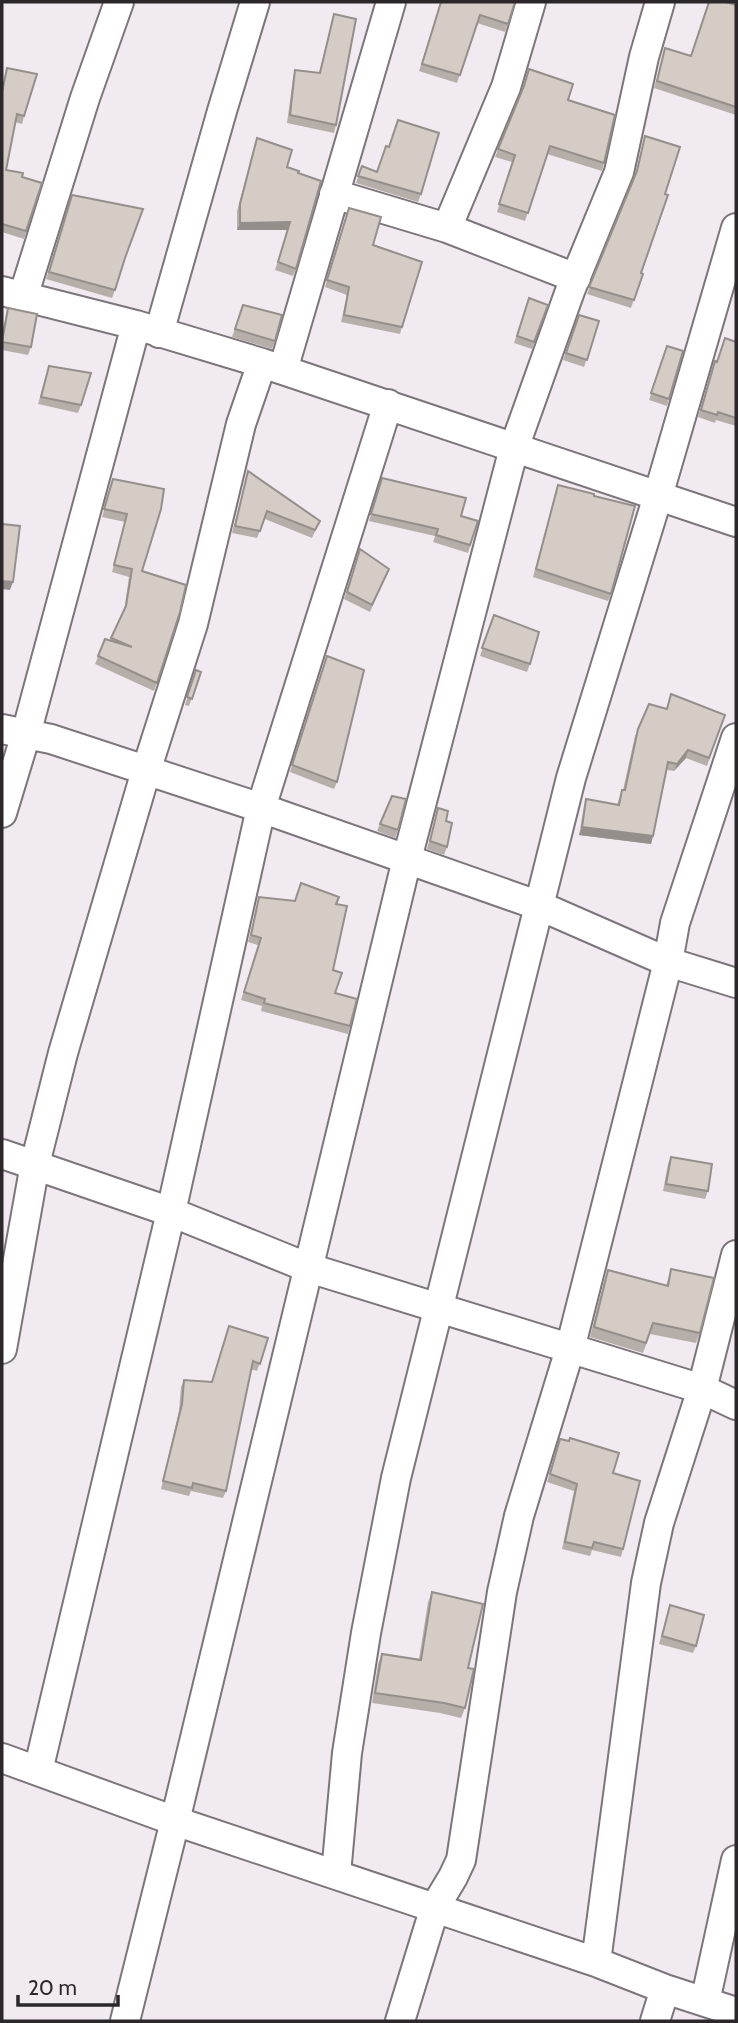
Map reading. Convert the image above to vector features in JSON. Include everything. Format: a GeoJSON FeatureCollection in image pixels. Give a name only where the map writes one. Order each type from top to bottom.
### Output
{"type":"FeatureCollection","features":[{"type":"Feature","properties":{"kind":"street"},"geometry":{"type":"LineString","coordinates":[[118,2],[85,98],[8,297],[148,329],[272,367],[736,522]]}},
{"type":"Feature","properties":{"kind":"street"},"geometry":{"type":"LineString","coordinates":[[2,813],[14,731],[256,2]]}},
{"type":"Feature","properties":{"kind":"street"},"geometry":{"type":"LineString","coordinates":[[2,1349],[35,1164],[63,1053],[146,771],[193,624],[241,424],[272,367],[334,194],[391,2]]}},
{"type":"Feature","properties":{"kind":"street"},"geometry":{"type":"LineString","coordinates":[[447,228],[506,88],[531,2]]}},
{"type":"Feature","properties":{"kind":"street"},"geometry":{"type":"LineString","coordinates":[[125,2021],[407,859],[514,448],[576,278],[619,172],[644,57],[660,2]]}},
{"type":"Feature","properties":{"kind":"street"},"geometry":{"type":"LineString","coordinates":[[334,194],[447,228],[576,278]]}},
{"type":"Feature","properties":{"kind":"street"},"geometry":{"type":"LineString","coordinates":[[336,1874],[347,1753],[366,1633],[396,1478],[572,778],[736,228]]}},
{"type":"Feature","properties":{"kind":"street"},"geometry":{"type":"LineString","coordinates":[[38,1771],[171,1212],[261,808],[388,404]]}},
{"type":"Feature","properties":{"kind":"street"},"geometry":{"type":"LineString","coordinates":[[14,731],[51,739],[261,808],[540,906],[668,962],[736,983]]}},
{"type":"Feature","properties":{"kind":"street"},"geometry":{"type":"LineString","coordinates":[[400,2021],[435,1907],[461,1860],[502,1592],[519,1516],[570,1349],[668,962],[674,923],[736,738]]}},
{"type":"Feature","properties":{"kind":"street"},"geometry":{"type":"LineString","coordinates":[[2,1154],[171,1212],[309,1268],[702,1389],[736,1405]]}},
{"type":"Feature","properties":{"kind":"street"},"geometry":{"type":"LineString","coordinates":[[596,1962],[646,1583],[659,1523],[702,1389],[736,1255]]}},
{"type":"Feature","properties":{"kind":"street"},"geometry":{"type":"LineString","coordinates":[[2,1758],[175,1821],[435,1907],[736,2012]]}},
{"type":"Feature","properties":{"kind":"street"},"geometry":{"type":"LineString","coordinates":[[705,2002],[736,1860]]}},
{"type":"Feature","properties":{"kind":"street"},"geometry":{"type":"LineString","coordinates":[[655,2021],[665,1989]]}},
{"type":"Feature","properties":{"kind":"building"},"geometry":{"type":"Polygon","coordinates":[[[441,2],[515,2],[508,24],[480,15],[460,75],[422,64],[441,2]]]}},
{"type":"Feature","properties":{"kind":"building"},"geometry":{"type":"Polygon","coordinates":[[[709,2],[736,5],[736,107],[657,81],[665,48],[691,56],[709,2]]]}},
{"type":"Feature","properties":{"kind":"building"},"geometry":{"type":"Polygon","coordinates":[[[334,14],[356,19],[336,125],[290,115],[295,70],[320,73],[334,14]]]}},
{"type":"Feature","properties":{"kind":"building"},"geometry":{"type":"Polygon","coordinates":[[[7,68],[37,74],[24,116],[17,114],[6,170],[23,173],[22,177],[42,183],[26,231],[2,224],[2,92],[7,68]]]}},
{"type":"Feature","properties":{"kind":"building"},"geometry":{"type":"Polygon","coordinates":[[[529,69],[573,84],[568,100],[615,115],[604,163],[550,146],[528,213],[499,204],[515,155],[498,149],[529,69]]]}},
{"type":"Feature","properties":{"kind":"building"},"geometry":{"type":"Polygon","coordinates":[[[398,120],[439,133],[421,194],[358,176],[362,166],[377,172],[398,120]]]}},
{"type":"Feature","properties":{"kind":"building"},"geometry":{"type":"Polygon","coordinates":[[[645,136],[680,147],[665,194],[668,195],[634,300],[589,287],[637,171],[645,136]]]}},
{"type":"Feature","properties":{"kind":"building"},"geometry":{"type":"Polygon","coordinates":[[[257,138],[292,150],[287,167],[321,181],[296,269],[278,262],[290,222],[240,223],[240,204],[257,138]]]}},
{"type":"Feature","properties":{"kind":"building"},"geometry":{"type":"Polygon","coordinates":[[[72,195],[143,209],[115,290],[49,272],[72,195]]]}},
{"type":"Feature","properties":{"kind":"building"},"geometry":{"type":"Polygon","coordinates":[[[349,208],[381,217],[373,245],[422,262],[402,327],[344,315],[349,287],[327,280],[349,208]]]}},
{"type":"Feature","properties":{"kind":"building"},"geometry":{"type":"Polygon","coordinates":[[[529,298],[548,305],[534,342],[517,336],[529,298]]]}},
{"type":"Feature","properties":{"kind":"building"},"geometry":{"type":"Polygon","coordinates":[[[243,305],[282,315],[275,341],[235,329],[243,305]]]}},
{"type":"Feature","properties":{"kind":"building"},"geometry":{"type":"Polygon","coordinates":[[[8,308],[37,314],[31,347],[2,342],[8,308]]]}},
{"type":"Feature","properties":{"kind":"building"},"geometry":{"type":"Polygon","coordinates":[[[579,315],[599,321],[587,360],[566,353],[579,315]]]}},
{"type":"Feature","properties":{"kind":"building"},"geometry":{"type":"Polygon","coordinates":[[[725,338],[736,342],[736,418],[701,410],[715,361],[717,362],[725,338]]]}},
{"type":"Feature","properties":{"kind":"building"},"geometry":{"type":"Polygon","coordinates":[[[667,346],[683,351],[669,399],[651,393],[667,346]]]}},
{"type":"Feature","properties":{"kind":"building"},"geometry":{"type":"Polygon","coordinates":[[[49,366],[91,373],[81,405],[41,397],[49,366]]]}},
{"type":"Feature","properties":{"kind":"building"},"geometry":{"type":"Polygon","coordinates":[[[248,471],[320,521],[315,530],[267,511],[260,531],[235,526],[248,471]]]}},
{"type":"Feature","properties":{"kind":"building"},"geometry":{"type":"Polygon","coordinates":[[[382,478],[466,498],[461,516],[478,521],[470,545],[436,535],[438,529],[371,514],[382,478]]]}},
{"type":"Feature","properties":{"kind":"building"},"geometry":{"type":"Polygon","coordinates":[[[113,479],[164,489],[161,509],[142,571],[186,585],[157,683],[98,656],[105,639],[132,647],[111,638],[126,606],[132,569],[114,565],[127,514],[104,509],[113,479]]]}},
{"type":"Feature","properties":{"kind":"building"},"geometry":{"type":"Polygon","coordinates":[[[558,485],[635,506],[611,594],[536,569],[558,485]]]}},
{"type":"Feature","properties":{"kind":"building"},"geometry":{"type":"Polygon","coordinates":[[[2,524],[20,526],[13,582],[2,581],[2,524]]]}},
{"type":"Feature","properties":{"kind":"building"},"geometry":{"type":"Polygon","coordinates":[[[360,549],[389,569],[372,605],[347,592],[360,549]]]}},
{"type":"Feature","properties":{"kind":"building"},"geometry":{"type":"Polygon","coordinates":[[[494,615],[539,632],[530,664],[482,648],[494,615]]]}},
{"type":"Feature","properties":{"kind":"building"},"geometry":{"type":"Polygon","coordinates":[[[327,656],[364,670],[337,782],[292,765],[327,656]]]}},
{"type":"Feature","properties":{"kind":"building"},"geometry":{"type":"Polygon","coordinates":[[[196,670],[201,672],[192,699],[187,697],[196,670]]]}},
{"type":"Feature","properties":{"kind":"building"},"geometry":{"type":"Polygon","coordinates":[[[671,694],[725,715],[709,758],[688,750],[677,764],[668,762],[653,836],[582,827],[586,799],[619,805],[622,790],[625,790],[638,729],[649,704],[667,709],[671,694]]]}},
{"type":"Feature","properties":{"kind":"building"},"geometry":{"type":"Polygon","coordinates":[[[392,796],[406,799],[398,830],[380,824],[392,796]]]}},
{"type":"Feature","properties":{"kind":"building"},"geometry":{"type":"Polygon","coordinates":[[[438,808],[448,811],[446,821],[452,823],[447,847],[430,841],[438,808]]]}},
{"type":"Feature","properties":{"kind":"building"},"geometry":{"type":"Polygon","coordinates":[[[301,883],[339,897],[336,904],[347,906],[333,970],[342,973],[335,993],[357,999],[350,1026],[264,1003],[265,999],[244,992],[261,938],[251,935],[259,897],[295,901],[301,883]]]}},
{"type":"Feature","properties":{"kind":"building"},"geometry":{"type":"Polygon","coordinates":[[[671,1157],[712,1164],[708,1191],[666,1184],[671,1157]]]}},
{"type":"Feature","properties":{"kind":"building"},"geometry":{"type":"Polygon","coordinates":[[[671,1269],[714,1278],[700,1333],[653,1323],[646,1343],[594,1327],[608,1270],[668,1286],[671,1269]]]}},
{"type":"Feature","properties":{"kind":"building"},"geometry":{"type":"Polygon","coordinates":[[[229,1326],[268,1338],[260,1364],[253,1361],[226,1491],[193,1483],[192,1488],[163,1481],[182,1404],[184,1380],[212,1382],[229,1326]]]}},
{"type":"Feature","properties":{"kind":"building"},"geometry":{"type":"Polygon","coordinates":[[[570,1438],[619,1453],[613,1473],[640,1481],[623,1549],[594,1542],[592,1548],[565,1542],[577,1484],[550,1474],[560,1439],[569,1441],[570,1438]]]}},
{"type":"Feature","properties":{"kind":"building"},"geometry":{"type":"Polygon","coordinates":[[[432,1592],[483,1604],[468,1668],[474,1669],[465,1708],[375,1693],[382,1654],[421,1660],[432,1592]]]}},
{"type":"Feature","properties":{"kind":"building"},"geometry":{"type":"Polygon","coordinates":[[[670,1605],[704,1615],[696,1646],[662,1636],[670,1605]]]}}]}
